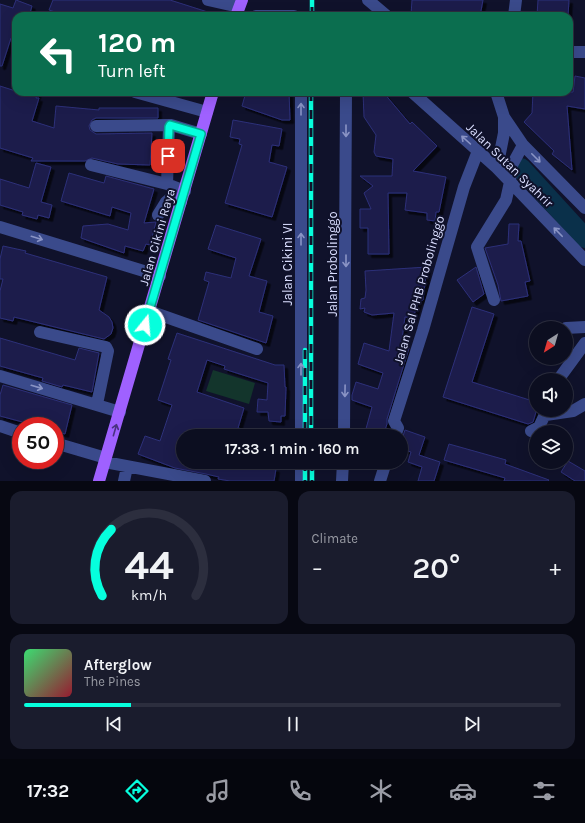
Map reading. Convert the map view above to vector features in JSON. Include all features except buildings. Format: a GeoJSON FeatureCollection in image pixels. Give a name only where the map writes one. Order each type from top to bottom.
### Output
{"type":"FeatureCollection","features":[{"type":"Feature","properties":{"kind":"main road","name":"Jalan Cikini Raya"},"geometry":{"type":"LineString","coordinates":[[99,481],[212,96]]}},
{"type":"Feature","properties":{"kind":"street"},"geometry":{"type":"LineString","coordinates":[[208,0],[239,8]]}},
{"type":"Feature","properties":{"kind":"street"},"geometry":{"type":"LineString","coordinates":[[368,0],[382,12]]}},
{"type":"Feature","properties":{"kind":"street"},"geometry":{"type":"LineString","coordinates":[[514,12],[516,0]]}},
{"type":"Feature","properties":{"kind":"street"},"geometry":{"type":"LineString","coordinates":[[573,52],[585,52]]}},
{"type":"Feature","properties":{"kind":"street","name":"Jalan Cikini VI"},"geometry":{"type":"LineString","coordinates":[[301,96],[301,429]]}},
{"type":"Feature","properties":{"kind":"street","name":"Jalan Probolinggo"},"geometry":{"type":"LineString","coordinates":[[344,429],[346,96]]}},
{"type":"Feature","properties":{"kind":"street","name":"Jalan Sutan Syahrir"},"geometry":{"type":"LineString","coordinates":[[416,96],[497,168],[585,260]]}},
{"type":"Feature","properties":{"kind":"street"},"geometry":{"type":"LineString","coordinates":[[497,96],[504,117],[523,145],[585,208]]}},
{"type":"Feature","properties":{"kind":"street"},"geometry":{"type":"LineString","coordinates":[[174,97],[207,112]]}},
{"type":"Feature","properties":{"kind":"street"},"geometry":{"type":"LineString","coordinates":[[497,168],[502,142],[504,117]]}},
{"type":"Feature","properties":{"kind":"street"},"geometry":{"type":"LineString","coordinates":[[96,126],[170,125],[201,134]]}},
{"type":"Feature","properties":{"kind":"street"},"geometry":{"type":"LineString","coordinates":[[166,184],[170,125]]}},
{"type":"Feature","properties":{"kind":"street"},"geometry":{"type":"LineString","coordinates":[[480,153],[502,142]]}},
{"type":"Feature","properties":{"kind":"street"},"geometry":{"type":"LineString","coordinates":[[494,300],[477,247],[506,200],[510,182],[511,167],[523,145]]}},
{"type":"Feature","properties":{"kind":"street","name":"Jalan Sal PHB Probolinggo"},"geometry":{"type":"LineString","coordinates":[[398,429],[394,421],[423,330],[464,187],[480,153]]}},
{"type":"Feature","properties":{"kind":"street"},"geometry":{"type":"LineString","coordinates":[[91,165],[166,184],[183,196]]}},
{"type":"Feature","properties":{"kind":"street"},"geometry":{"type":"LineString","coordinates":[[158,215],[166,202],[171,198],[183,196]]}},
{"type":"Feature","properties":{"kind":"street"},"geometry":{"type":"LineString","coordinates":[[0,227],[160,276]]}},
{"type":"Feature","properties":{"kind":"street"},"geometry":{"type":"LineString","coordinates":[[149,311],[257,349]]}},
{"type":"Feature","properties":{"kind":"street"},"geometry":{"type":"LineString","coordinates":[[573,328],[585,327]]}},
{"type":"Feature","properties":{"kind":"street"},"geometry":{"type":"LineString","coordinates":[[40,332],[106,347],[108,351],[97,404]]}},
{"type":"Feature","properties":{"kind":"street"},"geometry":{"type":"LineString","coordinates":[[563,373],[585,343]]}},
{"type":"Feature","properties":{"kind":"street"},"geometry":{"type":"LineString","coordinates":[[0,376],[120,412]]}},
{"type":"Feature","properties":{"kind":"street"},"geometry":{"type":"LineString","coordinates":[[573,411],[585,404]]}},
{"type":"Feature","properties":{"kind":"street"},"geometry":{"type":"LineString","coordinates":[[0,426],[12,430]]}},
{"type":"Feature","properties":{"kind":"street"},"geometry":{"type":"LineString","coordinates":[[64,446],[127,467],[205,481]]}},
{"type":"Feature","properties":{"kind":"street"},"geometry":{"type":"LineString","coordinates":[[124,481],[127,467]]}},
{"type":"Feature","properties":{"kind":"street"},"geometry":{"type":"LineString","coordinates":[[301,469],[301,481]]}},
{"type":"Feature","properties":{"kind":"street"},"geometry":{"type":"LineString","coordinates":[[342,481],[343,469]]}},
{"type":"Feature","properties":{"kind":"street"},"geometry":{"type":"LineString","coordinates":[[380,481],[384,469]]}},
{"type":"Feature","properties":{"kind":"green space"},"geometry":{"type":"Polygon","coordinates":[[[213,370],[255,383],[249,404],[206,391],[213,370]]]}},
{"type":"Feature","properties":{"kind":"waterway"},"geometry":{"type":"LineString","coordinates":[[521,168],[585,238]]}},
{"type":"Feature","properties":{"kind":"railway"},"geometry":{"type":"LineString","coordinates":[[312,0],[312,12]]}},
{"type":"Feature","properties":{"kind":"railway"},"geometry":{"type":"LineString","coordinates":[[311,96],[311,429]]}},
{"type":"Feature","properties":{"kind":"railway"},"geometry":{"type":"LineString","coordinates":[[305,350],[305,429]]}},
{"type":"Feature","properties":{"kind":"railway"},"geometry":{"type":"LineString","coordinates":[[305,469],[305,481]]}},
{"type":"Feature","properties":{"kind":"railway"},"geometry":{"type":"LineString","coordinates":[[312,469],[312,481]]}},
{"type":"Feature","properties":{"kind":"route"},"geometry":{"type":"LineString","coordinates":[[145,325],[201,134],[170,125],[168,156]]}}]}
